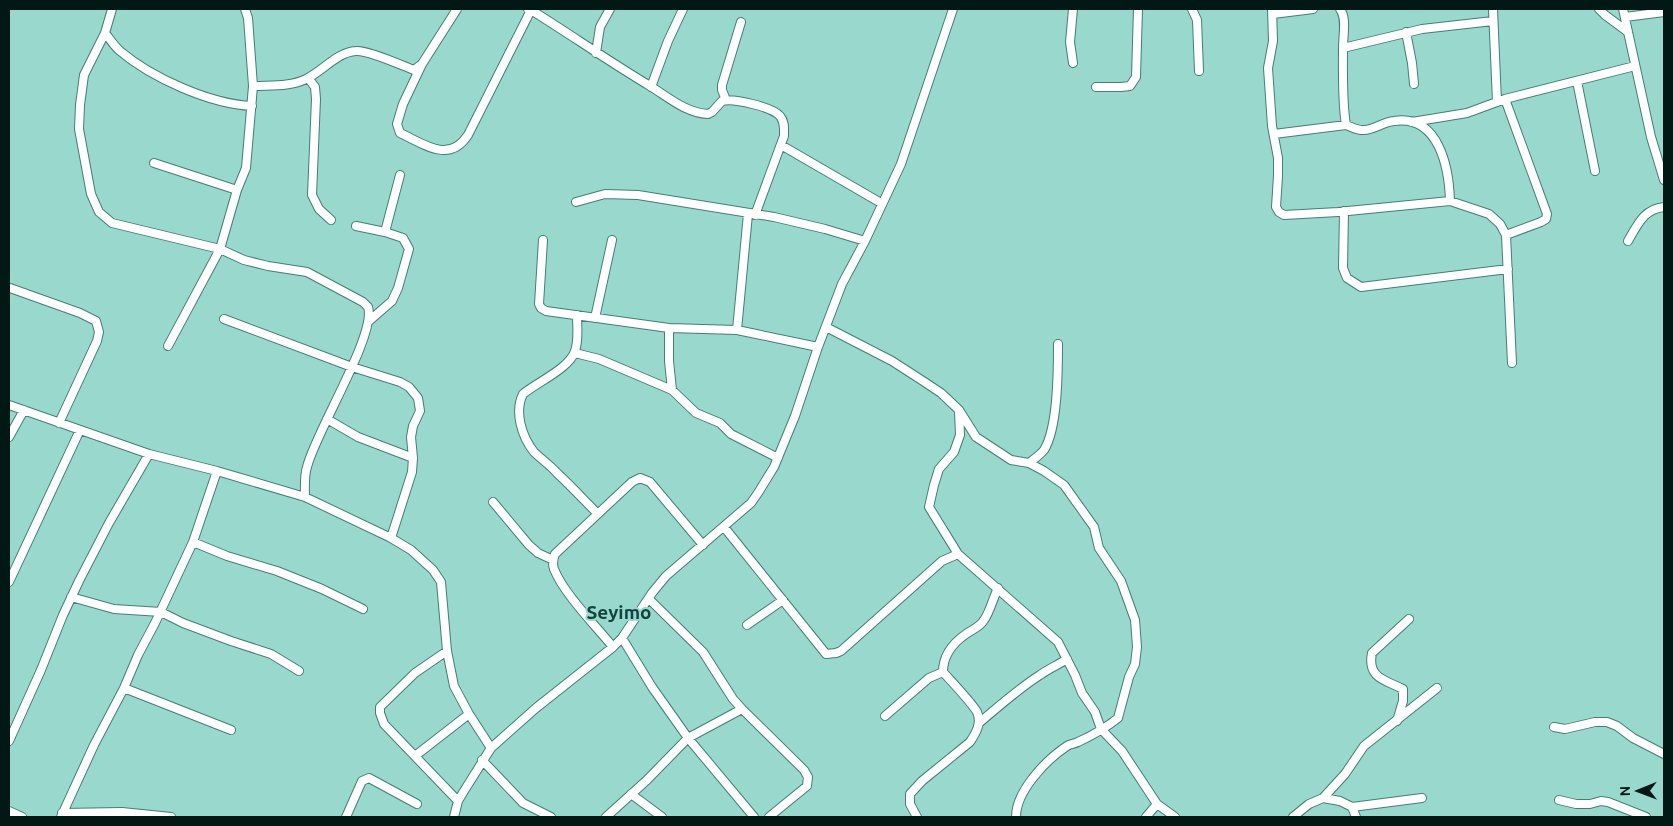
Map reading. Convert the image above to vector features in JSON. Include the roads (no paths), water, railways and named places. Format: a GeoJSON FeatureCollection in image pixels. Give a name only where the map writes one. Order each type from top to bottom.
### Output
{"type":"FeatureCollection","features":[{"type":"Feature","properties":{"kind":"street"},"geometry":{"type":"LineString","coordinates":[[112,9],[106,33],[84,75],[80,104],[81,138],[92,194],[99,212],[112,223],[220,249],[244,260],[308,272],[363,302],[370,312],[369,322],[352,367],[306,468],[305,498]]}},
{"type":"Feature","properties":{"kind":"street"},"geometry":{"type":"LineString","coordinates":[[168,346],[220,249],[237,190],[246,168],[253,86],[249,26],[245,9]]}},
{"type":"Feature","properties":{"kind":"street"},"geometry":{"type":"LineString","coordinates":[[457,9],[422,64],[403,104],[397,124],[400,133],[439,151],[453,150],[463,143],[530,9],[686,108],[704,114],[712,112],[722,101],[726,100],[748,103],[775,111],[779,115],[784,128],[781,145],[752,214],[737,330]]}},
{"type":"Feature","properties":{"kind":"street"},"geometry":{"type":"LineString","coordinates":[[596,52],[600,27],[610,9]]}},
{"type":"Feature","properties":{"kind":"street"},"geometry":{"type":"LineString","coordinates":[[651,87],[668,41],[683,9]]}},
{"type":"Feature","properties":{"kind":"street"},"geometry":{"type":"LineString","coordinates":[[454,817],[458,801],[491,748],[536,708],[613,647],[622,638],[666,576],[724,527],[758,494],[778,458],[795,416],[818,346],[842,284],[865,241],[903,158],[953,9]]}},
{"type":"Feature","properties":{"kind":"street"},"geometry":{"type":"LineString","coordinates":[[1073,9],[1070,42],[1073,62]]}},
{"type":"Feature","properties":{"kind":"street"},"geometry":{"type":"LineString","coordinates":[[1096,87],[1130,86],[1136,77],[1138,9]]}},
{"type":"Feature","properties":{"kind":"street"},"geometry":{"type":"LineString","coordinates":[[1192,9],[1197,20],[1199,70]]}},
{"type":"Feature","properties":{"kind":"street"},"geometry":{"type":"LineString","coordinates":[[1313,9],[1272,11],[1272,41],[1268,68],[1278,158],[1276,207],[1279,212],[1284,214],[1304,214],[1450,201],[1490,214],[1500,224],[1506,235],[1512,363]]}},
{"type":"Feature","properties":{"kind":"street"},"geometry":{"type":"LineString","coordinates":[[1340,9],[1344,26],[1344,109],[1346,125]]}},
{"type":"Feature","properties":{"kind":"street"},"geometry":{"type":"LineString","coordinates":[[1493,9],[1497,102]]}},
{"type":"Feature","properties":{"kind":"street"},"geometry":{"type":"LineString","coordinates":[[1599,9],[1628,32]]}},
{"type":"Feature","properties":{"kind":"street"},"geometry":{"type":"LineString","coordinates":[[1664,12],[1624,13],[1651,137],[1664,180]]}},
{"type":"Feature","properties":{"kind":"street"},"geometry":{"type":"LineString","coordinates":[[1343,48],[1406,32],[1493,20]]}},
{"type":"Feature","properties":{"kind":"street"},"geometry":{"type":"LineString","coordinates":[[726,100],[722,85],[741,22]]}},
{"type":"Feature","properties":{"kind":"street"},"geometry":{"type":"LineString","coordinates":[[1406,32],[1414,84]]}},
{"type":"Feature","properties":{"kind":"street"},"geometry":{"type":"LineString","coordinates":[[106,33],[119,51],[154,74],[176,85],[227,103],[252,106]]}},
{"type":"Feature","properties":{"kind":"street"},"geometry":{"type":"LineString","coordinates":[[253,86],[288,85],[308,78],[331,62],[359,50],[414,70],[422,64]]}},
{"type":"Feature","properties":{"kind":"street"},"geometry":{"type":"LineString","coordinates":[[1412,122],[1467,113],[1505,99],[1636,66]]}},
{"type":"Feature","properties":{"kind":"street"},"geometry":{"type":"LineString","coordinates":[[308,78],[315,87],[316,99],[312,195],[319,209],[331,220]]}},
{"type":"Feature","properties":{"kind":"street"},"geometry":{"type":"LineString","coordinates":[[1576,81],[1595,171]]}},
{"type":"Feature","properties":{"kind":"street"},"geometry":{"type":"LineString","coordinates":[[1505,99],[1547,214],[1546,219],[1541,222],[1506,235]]}},
{"type":"Feature","properties":{"kind":"street"},"geometry":{"type":"LineString","coordinates":[[1274,134],[1346,125],[1366,131],[1396,120],[1412,122],[1426,128],[1438,143],[1446,163],[1450,183],[1450,201]]}},
{"type":"Feature","properties":{"kind":"street"},"geometry":{"type":"LineString","coordinates":[[781,145],[882,203]]}},
{"type":"Feature","properties":{"kind":"street"},"geometry":{"type":"LineString","coordinates":[[154,163],[237,190]]}},
{"type":"Feature","properties":{"kind":"street"},"geometry":{"type":"LineString","coordinates":[[385,232],[400,175]]}},
{"type":"Feature","properties":{"kind":"street"},"geometry":{"type":"LineString","coordinates":[[576,202],[605,194],[638,195],[752,214],[825,229],[865,241]]}},
{"type":"Feature","properties":{"kind":"street"},"geometry":{"type":"LineString","coordinates":[[1628,241],[1644,215],[1655,208],[1664,207]]}},
{"type":"Feature","properties":{"kind":"street"},"geometry":{"type":"LineString","coordinates":[[1344,211],[1343,268],[1348,278],[1361,287],[1508,269]]}},
{"type":"Feature","properties":{"kind":"street"},"geometry":{"type":"LineString","coordinates":[[356,226],[403,238],[409,249],[398,288],[392,301],[369,322]]}},
{"type":"Feature","properties":{"kind":"street"},"geometry":{"type":"LineString","coordinates":[[543,240],[539,304],[546,311],[669,328],[737,330],[818,346]]}},
{"type":"Feature","properties":{"kind":"street"},"geometry":{"type":"LineString","coordinates":[[595,318],[612,240]]}},
{"type":"Feature","properties":{"kind":"street"},"geometry":{"type":"LineString","coordinates":[[10,288],[80,313],[96,322],[99,332],[97,341],[59,423]]}},
{"type":"Feature","properties":{"kind":"street"},"geometry":{"type":"LineString","coordinates":[[577,315],[575,353],[563,366],[523,394],[519,407],[520,423],[534,452],[556,471],[598,514]]}},
{"type":"Feature","properties":{"kind":"street"},"geometry":{"type":"LineString","coordinates":[[224,319],[352,367],[400,382],[409,387],[418,398],[420,411],[413,426],[411,437],[412,472],[391,538]]}},
{"type":"Feature","properties":{"kind":"street"},"geometry":{"type":"LineString","coordinates":[[826,327],[892,361],[941,393],[959,410],[976,437],[1011,460],[1030,463],[1064,485],[1094,527],[1099,548],[1121,581],[1135,620],[1137,648],[1135,664],[1129,677],[1118,718],[1078,742],[1068,745],[1041,770],[1024,790],[1016,809],[1016,817]]}},
{"type":"Feature","properties":{"kind":"street"},"geometry":{"type":"LineString","coordinates":[[669,328],[669,361],[672,390]]}},
{"type":"Feature","properties":{"kind":"street"},"geometry":{"type":"LineString","coordinates":[[1030,463],[1044,451],[1051,428],[1058,385],[1058,344]]}},
{"type":"Feature","properties":{"kind":"street"},"geometry":{"type":"LineString","coordinates":[[575,353],[599,359],[672,390],[696,414],[720,423],[731,434],[778,458]]}},
{"type":"Feature","properties":{"kind":"street"},"geometry":{"type":"LineString","coordinates":[[9,405],[149,454],[217,471],[305,498],[391,538],[411,550],[433,570],[441,582],[446,652],[454,686],[468,714],[491,748]]}},
{"type":"Feature","properties":{"kind":"street"},"geometry":{"type":"LineString","coordinates":[[9,438],[24,410]]}},
{"type":"Feature","properties":{"kind":"street"},"geometry":{"type":"LineString","coordinates":[[959,410],[960,435],[954,452],[939,469],[929,507],[958,554],[1058,642],[1082,693],[1095,712],[1101,729],[1122,751],[1157,804],[1175,817]]}},
{"type":"Feature","properties":{"kind":"street"},"geometry":{"type":"LineString","coordinates":[[327,419],[358,437],[413,458]]}},
{"type":"Feature","properties":{"kind":"street"},"geometry":{"type":"LineString","coordinates":[[9,582],[80,430]]}},
{"type":"Feature","properties":{"kind":"street"},"geometry":{"type":"LineString","coordinates":[[9,741],[71,597],[109,523],[149,454]]}},
{"type":"Feature","properties":{"kind":"street"},"geometry":{"type":"LineString","coordinates":[[171,817],[122,812],[62,815],[193,542],[217,471]]}},
{"type":"Feature","properties":{"kind":"street"},"geometry":{"type":"LineString","coordinates":[[613,647],[561,582],[554,568],[553,560],[555,554],[635,480],[640,478],[650,482],[703,545]]}},
{"type":"Feature","properties":{"kind":"street"},"geometry":{"type":"LineString","coordinates":[[493,502],[529,545],[538,553],[553,560]]}},
{"type":"Feature","properties":{"kind":"street"},"geometry":{"type":"LineString","coordinates":[[724,527],[826,654],[836,653],[942,561],[958,554]]}},
{"type":"Feature","properties":{"kind":"street"},"geometry":{"type":"LineString","coordinates":[[193,542],[227,556],[277,570],[363,609]]}},
{"type":"Feature","properties":{"kind":"street"},"geometry":{"type":"LineString","coordinates":[[917,817],[910,804],[910,794],[922,781],[970,742],[976,733],[979,724],[977,712],[943,672],[943,666],[950,649],[967,633],[977,628],[985,619],[998,588]]}},
{"type":"Feature","properties":{"kind":"street"},"geometry":{"type":"LineString","coordinates":[[71,597],[114,608],[160,612],[191,626],[271,654],[299,671]]}},
{"type":"Feature","properties":{"kind":"street"},"geometry":{"type":"LineString","coordinates":[[649,599],[704,652],[733,699],[804,770],[808,777],[806,786],[769,817]]}},
{"type":"Feature","properties":{"kind":"street"},"geometry":{"type":"LineString","coordinates":[[747,625],[783,600]]}},
{"type":"Feature","properties":{"kind":"street"},"geometry":{"type":"LineString","coordinates":[[1397,721],[1403,701],[1402,690],[1380,679],[1372,668],[1370,660],[1372,653],[1409,619]]}},
{"type":"Feature","properties":{"kind":"street"},"geometry":{"type":"LineString","coordinates":[[622,638],[657,695],[748,816]]}},
{"type":"Feature","properties":{"kind":"street"},"geometry":{"type":"LineString","coordinates":[[446,652],[415,673],[380,707],[381,718],[384,724],[458,801]]}},
{"type":"Feature","properties":{"kind":"street"},"geometry":{"type":"LineString","coordinates":[[979,724],[1012,695],[1042,673],[1067,659]]}},
{"type":"Feature","properties":{"kind":"street"},"geometry":{"type":"LineString","coordinates":[[884,716],[929,678],[943,672]]}},
{"type":"Feature","properties":{"kind":"street"},"geometry":{"type":"LineString","coordinates":[[124,688],[231,730]]}},
{"type":"Feature","properties":{"kind":"street"},"geometry":{"type":"LineString","coordinates":[[1293,817],[1308,804],[1323,798],[1345,774],[1364,746],[1437,688]]}},
{"type":"Feature","properties":{"kind":"street"},"geometry":{"type":"LineString","coordinates":[[606,817],[647,780],[688,738],[742,709]]}},
{"type":"Feature","properties":{"kind":"street"},"geometry":{"type":"LineString","coordinates":[[415,756],[468,714]]}},
{"type":"Feature","properties":{"kind":"street"},"geometry":{"type":"LineString","coordinates":[[1554,727],[1565,729],[1595,722],[1606,722],[1618,726],[1633,738],[1664,754]]}},
{"type":"Feature","properties":{"kind":"street"},"geometry":{"type":"LineString","coordinates":[[482,760],[523,803],[551,817]]}},
{"type":"Feature","properties":{"kind":"street"},"geometry":{"type":"LineString","coordinates":[[346,817],[362,781],[369,778],[417,804]]}},
{"type":"Feature","properties":{"kind":"street"},"geometry":{"type":"LineString","coordinates":[[631,794],[662,817]]}},
{"type":"Feature","properties":{"kind":"street"},"geometry":{"type":"LineString","coordinates":[[1323,798],[1340,801],[1352,808],[1356,817]]}},
{"type":"Feature","properties":{"kind":"street"},"geometry":{"type":"LineString","coordinates":[[1352,808],[1422,798]]}},
{"type":"Feature","properties":{"kind":"street"},"geometry":{"type":"LineString","coordinates":[[1559,800],[1576,804],[1608,802],[1646,817]]}},
{"type":"Feature","properties":{"kind":"street"},"geometry":{"type":"LineString","coordinates":[[1146,817],[1157,804]]}},
{"type":"Feature","properties":{"kind":"street"},"geometry":{"type":"LineString","coordinates":[[9,811],[22,817]]}},
{"type":"Feature","properties":{"kind":"district","name":"Seyimo"},"geometry":{"type":"Point","coordinates":[619,612]}}]}
